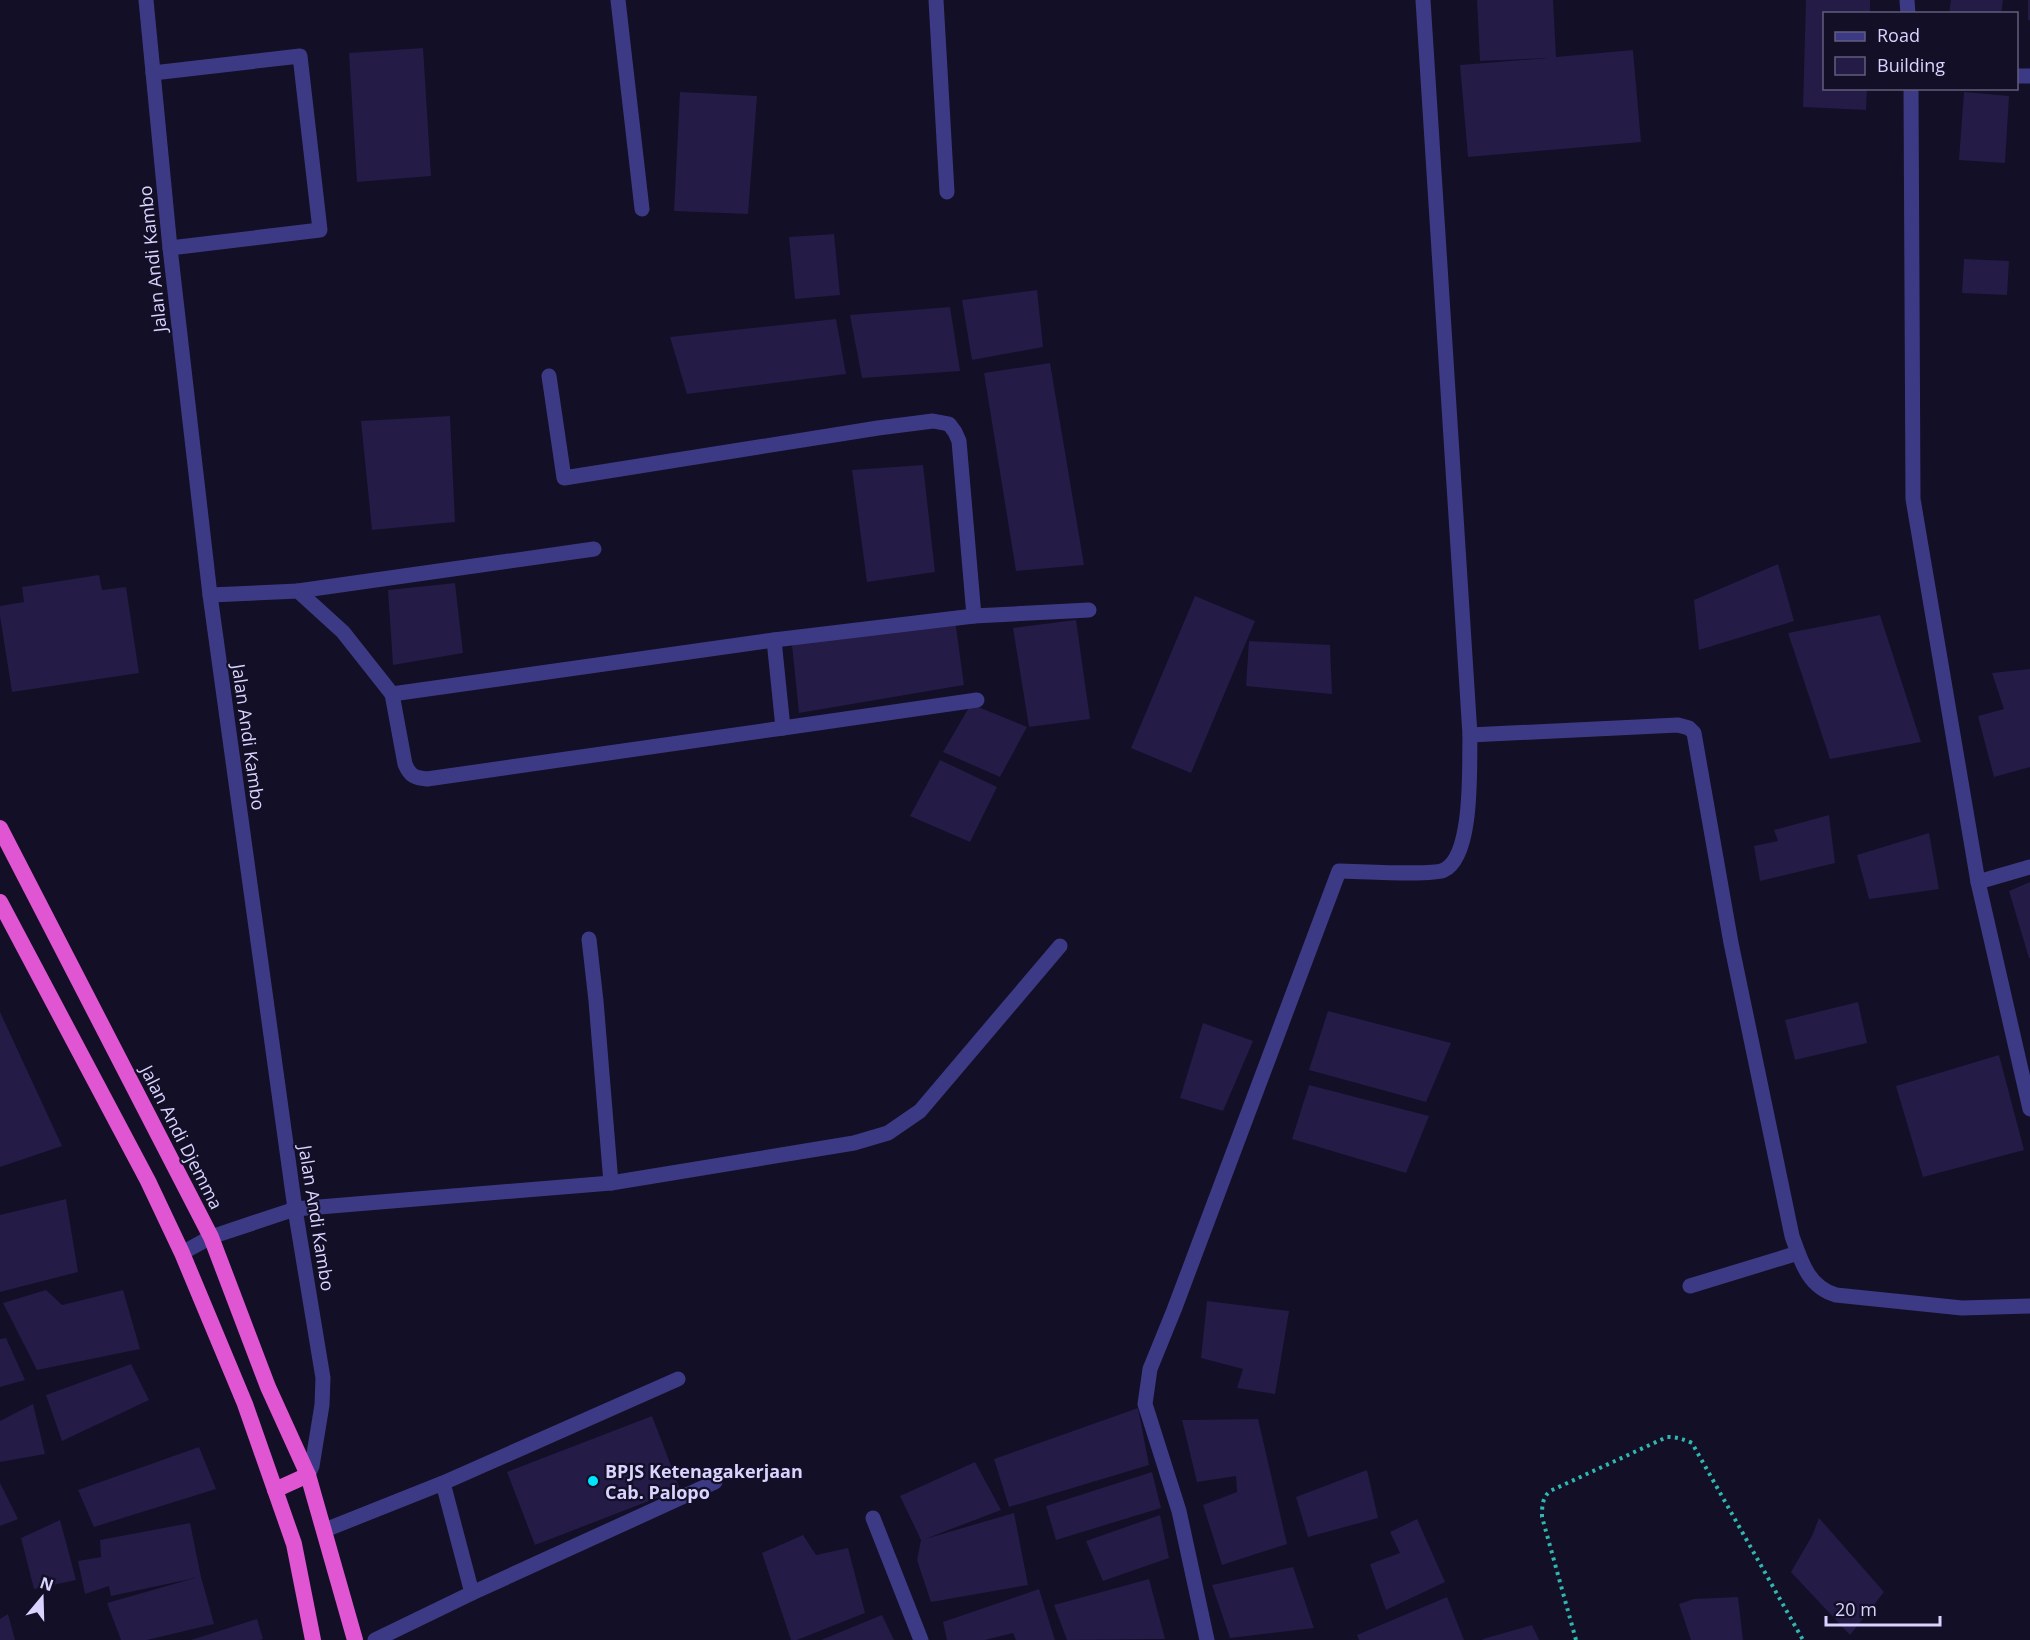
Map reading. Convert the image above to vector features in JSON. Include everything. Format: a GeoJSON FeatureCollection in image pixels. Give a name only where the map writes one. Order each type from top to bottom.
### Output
{"type":"FeatureCollection","features":[{"type":"Feature","properties":{"kind":"highway","name":"Jalan Andi Djemma"},"geometry":{"type":"LineString","coordinates":[[0,828],[211,1237],[268,1387],[308,1475],[356,1640]]}},
{"type":"Feature","properties":{"kind":"highway"},"geometry":{"type":"LineString","coordinates":[[0,902],[148,1181],[182,1253],[245,1404],[294,1544],[313,1640]]}},
{"type":"Feature","properties":{"kind":"highway"},"geometry":{"type":"LineString","coordinates":[[275,1490],[308,1475]]}},
{"type":"Feature","properties":{"kind":"street","name":"Jalan Andi Kambo"},"geometry":{"type":"LineString","coordinates":[[146,0],[170,248],[210,595],[295,1209],[323,1378],[322,1405],[312,1466],[308,1475]]}},
{"type":"Feature","properties":{"kind":"street"},"geometry":{"type":"LineString","coordinates":[[618,0],[642,209]]}},
{"type":"Feature","properties":{"kind":"street"},"geometry":{"type":"LineString","coordinates":[[936,0],[946,192]]}},
{"type":"Feature","properties":{"kind":"street"},"geometry":{"type":"LineString","coordinates":[[1207,1640],[1179,1511],[1145,1404],[1150,1369],[1339,870],[1440,872],[1452,864],[1464,841],[1467,819],[1470,735],[1423,0]]}},
{"type":"Feature","properties":{"kind":"street"},"geometry":{"type":"LineString","coordinates":[[153,73],[300,56],[320,230],[170,248]]}},
{"type":"Feature","properties":{"kind":"street"},"geometry":{"type":"LineString","coordinates":[[1911,90],[1913,499],[1978,882],[2030,1109]]}},
{"type":"Feature","properties":{"kind":"street"},"geometry":{"type":"LineString","coordinates":[[549,376],[564,478],[879,428],[933,422],[949,424],[959,441],[974,616]]}},
{"type":"Feature","properties":{"kind":"street"},"geometry":{"type":"LineString","coordinates":[[210,595],[298,591],[594,549]]}},
{"type":"Feature","properties":{"kind":"street"},"geometry":{"type":"LineString","coordinates":[[298,591],[343,632],[392,694],[405,764],[409,774],[427,779],[977,700]]}},
{"type":"Feature","properties":{"kind":"street"},"geometry":{"type":"LineString","coordinates":[[392,694],[774,640],[974,616],[1089,610]]}},
{"type":"Feature","properties":{"kind":"street"},"geometry":{"type":"LineString","coordinates":[[774,640],[783,728]]}},
{"type":"Feature","properties":{"kind":"street"},"geometry":{"type":"LineString","coordinates":[[1470,735],[1678,725],[1689,728],[1694,733],[1731,943],[1792,1236],[1812,1281],[1826,1292],[1836,1295],[1962,1308],[2030,1306]]}},
{"type":"Feature","properties":{"kind":"street"},"geometry":{"type":"LineString","coordinates":[[1978,882],[2030,867]]}},
{"type":"Feature","properties":{"kind":"street"},"geometry":{"type":"LineString","coordinates":[[589,939],[611,1183]]}},
{"type":"Feature","properties":{"kind":"street"},"geometry":{"type":"LineString","coordinates":[[182,1253],[211,1237],[295,1209],[611,1183],[854,1143],[888,1133],[920,1111],[1060,946]]}},
{"type":"Feature","properties":{"kind":"street"},"geometry":{"type":"LineString","coordinates":[[1690,1286],[1798,1253]]}},
{"type":"Feature","properties":{"kind":"street"},"geometry":{"type":"LineString","coordinates":[[325,1530],[443,1483],[678,1379]]}},
{"type":"Feature","properties":{"kind":"street"},"geometry":{"type":"LineString","coordinates":[[375,1640],[715,1482]]}},
{"type":"Feature","properties":{"kind":"street"},"geometry":{"type":"LineString","coordinates":[[443,1483],[472,1593]]}},
{"type":"Feature","properties":{"kind":"street"},"geometry":{"type":"LineString","coordinates":[[873,1518],[921,1640]]}},
{"type":"Feature","properties":{"kind":"path"},"geometry":{"type":"LineString","coordinates":[[1576,1640],[1542,1517],[1545,1496],[1550,1491],[1666,1437],[1680,1438],[1692,1443],[1803,1640]]}},
{"type":"Feature","properties":{"kind":"building"},"geometry":{"type":"Polygon","coordinates":[[[1477,0],[1553,0],[1556,57],[1633,50],[1641,142],[1468,157],[1460,65],[1548,58],[1480,61],[1477,0]]]}},
{"type":"Feature","properties":{"kind":"building"},"geometry":{"type":"Polygon","coordinates":[[[1806,0],[1870,0],[1870,12],[1823,12],[1823,90],[1867,90],[1866,110],[1803,107],[1806,0]]]}},
{"type":"Feature","properties":{"kind":"building"},"geometry":{"type":"Polygon","coordinates":[[[1951,0],[2003,0],[2001,12],[1949,12],[1951,0]]]}},
{"type":"Feature","properties":{"kind":"building"},"geometry":{"type":"Polygon","coordinates":[[[2028,0],[2030,0],[2030,20],[2028,20],[2028,0]]]}},
{"type":"Feature","properties":{"kind":"building"},"geometry":{"type":"Polygon","coordinates":[[[423,48],[431,176],[357,182],[349,53],[423,48]]]}},
{"type":"Feature","properties":{"kind":"building"},"geometry":{"type":"Polygon","coordinates":[[[680,92],[757,96],[748,214],[674,211],[680,92]]]}},
{"type":"Feature","properties":{"kind":"building"},"geometry":{"type":"Polygon","coordinates":[[[1964,92],[2009,96],[2005,163],[1959,160],[1964,92]]]}},
{"type":"Feature","properties":{"kind":"building"},"geometry":{"type":"Polygon","coordinates":[[[834,234],[840,295],[795,299],[789,237],[834,234]]]}},
{"type":"Feature","properties":{"kind":"building"},"geometry":{"type":"Polygon","coordinates":[[[1964,259],[2009,261],[2007,295],[1962,293],[1964,259]]]}},
{"type":"Feature","properties":{"kind":"building"},"geometry":{"type":"Polygon","coordinates":[[[1037,290],[1043,347],[972,360],[962,300],[1037,290]]]}},
{"type":"Feature","properties":{"kind":"building"},"geometry":{"type":"Polygon","coordinates":[[[950,307],[960,371],[862,378],[850,315],[950,307]]]}},
{"type":"Feature","properties":{"kind":"building"},"geometry":{"type":"Polygon","coordinates":[[[836,319],[846,374],[687,394],[670,337],[836,319]]]}},
{"type":"Feature","properties":{"kind":"building"},"geometry":{"type":"Polygon","coordinates":[[[1050,363],[1084,565],[1016,571],[984,373],[1050,363]]]}},
{"type":"Feature","properties":{"kind":"building"},"geometry":{"type":"Polygon","coordinates":[[[450,416],[455,522],[372,530],[361,421],[450,416]]]}},
{"type":"Feature","properties":{"kind":"building"},"geometry":{"type":"Polygon","coordinates":[[[923,465],[935,572],[867,582],[852,470],[923,465]]]}},
{"type":"Feature","properties":{"kind":"building"},"geometry":{"type":"Polygon","coordinates":[[[1778,564],[1794,621],[1699,650],[1694,600],[1778,564]]]}},
{"type":"Feature","properties":{"kind":"building"},"geometry":{"type":"Polygon","coordinates":[[[99,575],[102,590],[126,587],[139,673],[12,692],[0,606],[24,602],[22,587],[99,575]]]}},
{"type":"Feature","properties":{"kind":"building"},"geometry":{"type":"Polygon","coordinates":[[[455,583],[463,653],[393,665],[388,590],[455,583]]]}},
{"type":"Feature","properties":{"kind":"building"},"geometry":{"type":"Polygon","coordinates":[[[1195,596],[1255,621],[1191,773],[1131,748],[1195,596]]]}},
{"type":"Feature","properties":{"kind":"building"},"geometry":{"type":"Polygon","coordinates":[[[1880,615],[1921,742],[1830,759],[1788,633],[1880,615]]]}},
{"type":"Feature","properties":{"kind":"building"},"geometry":{"type":"Polygon","coordinates":[[[955,620],[964,685],[799,713],[792,645],[955,620]]]}},
{"type":"Feature","properties":{"kind":"building"},"geometry":{"type":"Polygon","coordinates":[[[1076,620],[1090,719],[1029,727],[1013,628],[1076,620]]]}},
{"type":"Feature","properties":{"kind":"building"},"geometry":{"type":"Polygon","coordinates":[[[1249,641],[1330,645],[1332,694],[1246,686],[1249,641]]]}},
{"type":"Feature","properties":{"kind":"building"},"geometry":{"type":"Polygon","coordinates":[[[2030,669],[2030,767],[1994,777],[1978,716],[2004,709],[1992,673],[2030,669]]]}},
{"type":"Feature","properties":{"kind":"building"},"geometry":{"type":"Polygon","coordinates":[[[971,704],[1027,727],[1000,777],[943,752],[971,704]]]}},
{"type":"Feature","properties":{"kind":"building"},"geometry":{"type":"Polygon","coordinates":[[[940,760],[997,787],[970,842],[910,816],[940,760]]]}},
{"type":"Feature","properties":{"kind":"building"},"geometry":{"type":"Polygon","coordinates":[[[1829,815],[1835,863],[1760,881],[1754,846],[1778,841],[1774,830],[1829,815]]]}},
{"type":"Feature","properties":{"kind":"building"},"geometry":{"type":"Polygon","coordinates":[[[1929,833],[1939,889],[1869,899],[1857,855],[1929,833]]]}},
{"type":"Feature","properties":{"kind":"building"},"geometry":{"type":"Polygon","coordinates":[[[2030,882],[2030,958],[2029,958],[2009,891],[2030,882]]]}},
{"type":"Feature","properties":{"kind":"building"},"geometry":{"type":"Polygon","coordinates":[[[1858,1002],[1867,1043],[1795,1060],[1785,1020],[1858,1002]]]}},
{"type":"Feature","properties":{"kind":"building"},"geometry":{"type":"Polygon","coordinates":[[[1328,1011],[1451,1043],[1426,1102],[1309,1070],[1328,1011]]]}},
{"type":"Feature","properties":{"kind":"building"},"geometry":{"type":"Polygon","coordinates":[[[0,1012],[62,1146],[0,1167],[0,1012]]]}},
{"type":"Feature","properties":{"kind":"building"},"geometry":{"type":"Polygon","coordinates":[[[1203,1023],[1253,1041],[1223,1111],[1180,1098],[1203,1023]]]}},
{"type":"Feature","properties":{"kind":"building"},"geometry":{"type":"Polygon","coordinates":[[[1999,1055],[2024,1150],[1923,1177],[1896,1086],[1999,1055]]]}},
{"type":"Feature","properties":{"kind":"building"},"geometry":{"type":"Polygon","coordinates":[[[1309,1085],[1429,1116],[1406,1173],[1292,1139],[1309,1085]]]}},
{"type":"Feature","properties":{"kind":"building"},"geometry":{"type":"Polygon","coordinates":[[[66,1199],[78,1272],[0,1292],[0,1215],[66,1199]]]}},
{"type":"Feature","properties":{"kind":"building"},"geometry":{"type":"Polygon","coordinates":[[[46,1290],[62,1305],[123,1290],[140,1349],[37,1370],[3,1303],[46,1290]]]}},
{"type":"Feature","properties":{"kind":"building"},"geometry":{"type":"Polygon","coordinates":[[[1207,1301],[1289,1311],[1275,1394],[1237,1388],[1243,1369],[1201,1358],[1207,1301]]]}},
{"type":"Feature","properties":{"kind":"building"},"geometry":{"type":"Polygon","coordinates":[[[6,1338],[25,1380],[0,1387],[0,1339],[6,1338]]]}},
{"type":"Feature","properties":{"kind":"building"},"geometry":{"type":"Polygon","coordinates":[[[131,1364],[149,1400],[62,1441],[46,1395],[131,1364]]]}},
{"type":"Feature","properties":{"kind":"building"},"geometry":{"type":"Polygon","coordinates":[[[33,1404],[45,1454],[0,1462],[0,1421],[33,1404]]]}},
{"type":"Feature","properties":{"kind":"building"},"geometry":{"type":"Polygon","coordinates":[[[1138,1408],[1149,1465],[1009,1507],[994,1459],[1138,1408]]]}},
{"type":"Feature","properties":{"kind":"building","name":"BPJS Ketenagakerjaan Cab. Palopo"},"geometry":{"type":"Polygon","coordinates":[[[652,1416],[680,1489],[535,1545],[507,1472],[652,1416]]]}},
{"type":"Feature","properties":{"kind":"building"},"geometry":{"type":"Polygon","coordinates":[[[1258,1419],[1287,1544],[1222,1565],[1203,1505],[1237,1492],[1236,1476],[1197,1482],[1182,1420],[1258,1419]]]}},
{"type":"Feature","properties":{"kind":"building"},"geometry":{"type":"Polygon","coordinates":[[[199,1447],[216,1489],[94,1527],[78,1490],[199,1447]]]}},
{"type":"Feature","properties":{"kind":"building"},"geometry":{"type":"Polygon","coordinates":[[[975,1462],[1001,1510],[925,1539],[1014,1513],[1028,1585],[931,1602],[917,1560],[921,1540],[900,1496],[975,1462]]]}},
{"type":"Feature","properties":{"kind":"building"},"geometry":{"type":"Polygon","coordinates":[[[1367,1470],[1378,1518],[1308,1537],[1296,1497],[1367,1470]]]}},
{"type":"Feature","properties":{"kind":"building"},"geometry":{"type":"Polygon","coordinates":[[[1152,1472],[1161,1508],[1056,1540],[1046,1506],[1152,1472]]]}},
{"type":"Feature","properties":{"kind":"building"},"geometry":{"type":"Polygon","coordinates":[[[0,1483],[18,1519],[0,1526],[0,1483]]]}},
{"type":"Feature","properties":{"kind":"building"},"geometry":{"type":"Polygon","coordinates":[[[1160,1515],[1169,1558],[1103,1581],[1086,1541],[1160,1515]]]}},
{"type":"Feature","properties":{"kind":"building"},"geometry":{"type":"Polygon","coordinates":[[[1819,1518],[1884,1592],[1850,1635],[1791,1572],[1812,1536],[1819,1518]]]}},
{"type":"Feature","properties":{"kind":"building"},"geometry":{"type":"Polygon","coordinates":[[[1417,1519],[1445,1582],[1386,1610],[1370,1564],[1400,1553],[1390,1532],[1417,1519]]]}},
{"type":"Feature","properties":{"kind":"building"},"geometry":{"type":"Polygon","coordinates":[[[60,1520],[76,1580],[34,1589],[21,1538],[60,1520]]]}},
{"type":"Feature","properties":{"kind":"building"},"geometry":{"type":"Polygon","coordinates":[[[190,1523],[214,1624],[147,1640],[121,1640],[107,1603],[195,1578],[111,1596],[109,1586],[85,1594],[78,1561],[101,1557],[100,1540],[190,1523]]]}},
{"type":"Feature","properties":{"kind":"building"},"geometry":{"type":"Polygon","coordinates":[[[803,1535],[816,1555],[848,1548],[865,1613],[797,1640],[791,1640],[762,1553],[803,1535]]]}},
{"type":"Feature","properties":{"kind":"building"},"geometry":{"type":"Polygon","coordinates":[[[1293,1567],[1314,1628],[1230,1638],[1212,1585],[1293,1567]]]}},
{"type":"Feature","properties":{"kind":"building"},"geometry":{"type":"Polygon","coordinates":[[[1149,1579],[1165,1639],[1067,1640],[1054,1605],[1149,1579]]]}},
{"type":"Feature","properties":{"kind":"building"},"geometry":{"type":"Polygon","coordinates":[[[1039,1589],[1055,1640],[1016,1640],[1013,1633],[985,1640],[947,1640],[943,1622],[1039,1589]]]}},
{"type":"Feature","properties":{"kind":"building"},"geometry":{"type":"Polygon","coordinates":[[[1447,1597],[1464,1640],[1359,1640],[1357,1635],[1447,1597]]]}},
{"type":"Feature","properties":{"kind":"building"},"geometry":{"type":"Polygon","coordinates":[[[1738,1597],[1743,1640],[1691,1640],[1679,1604],[1694,1599],[1738,1597]]]}},
{"type":"Feature","properties":{"kind":"building"},"geometry":{"type":"Polygon","coordinates":[[[8,1614],[15,1640],[0,1640],[0,1619],[8,1614]]]}},
{"type":"Feature","properties":{"kind":"building"},"geometry":{"type":"Polygon","coordinates":[[[882,1615],[894,1640],[821,1640],[882,1615]]]}},
{"type":"Feature","properties":{"kind":"building"},"geometry":{"type":"Polygon","coordinates":[[[257,1619],[263,1639],[260,1640],[191,1640],[257,1619]]]}},
{"type":"Feature","properties":{"kind":"building"},"geometry":{"type":"Polygon","coordinates":[[[1532,1625],[1539,1640],[1483,1640],[1483,1639],[1532,1625]]]}},
{"type":"Feature","properties":{"kind":"place","name":"BPJS Ketenagakerjaan Cab. Palopo"},"geometry":{"type":"Point","coordinates":[593,1481]}}]}
